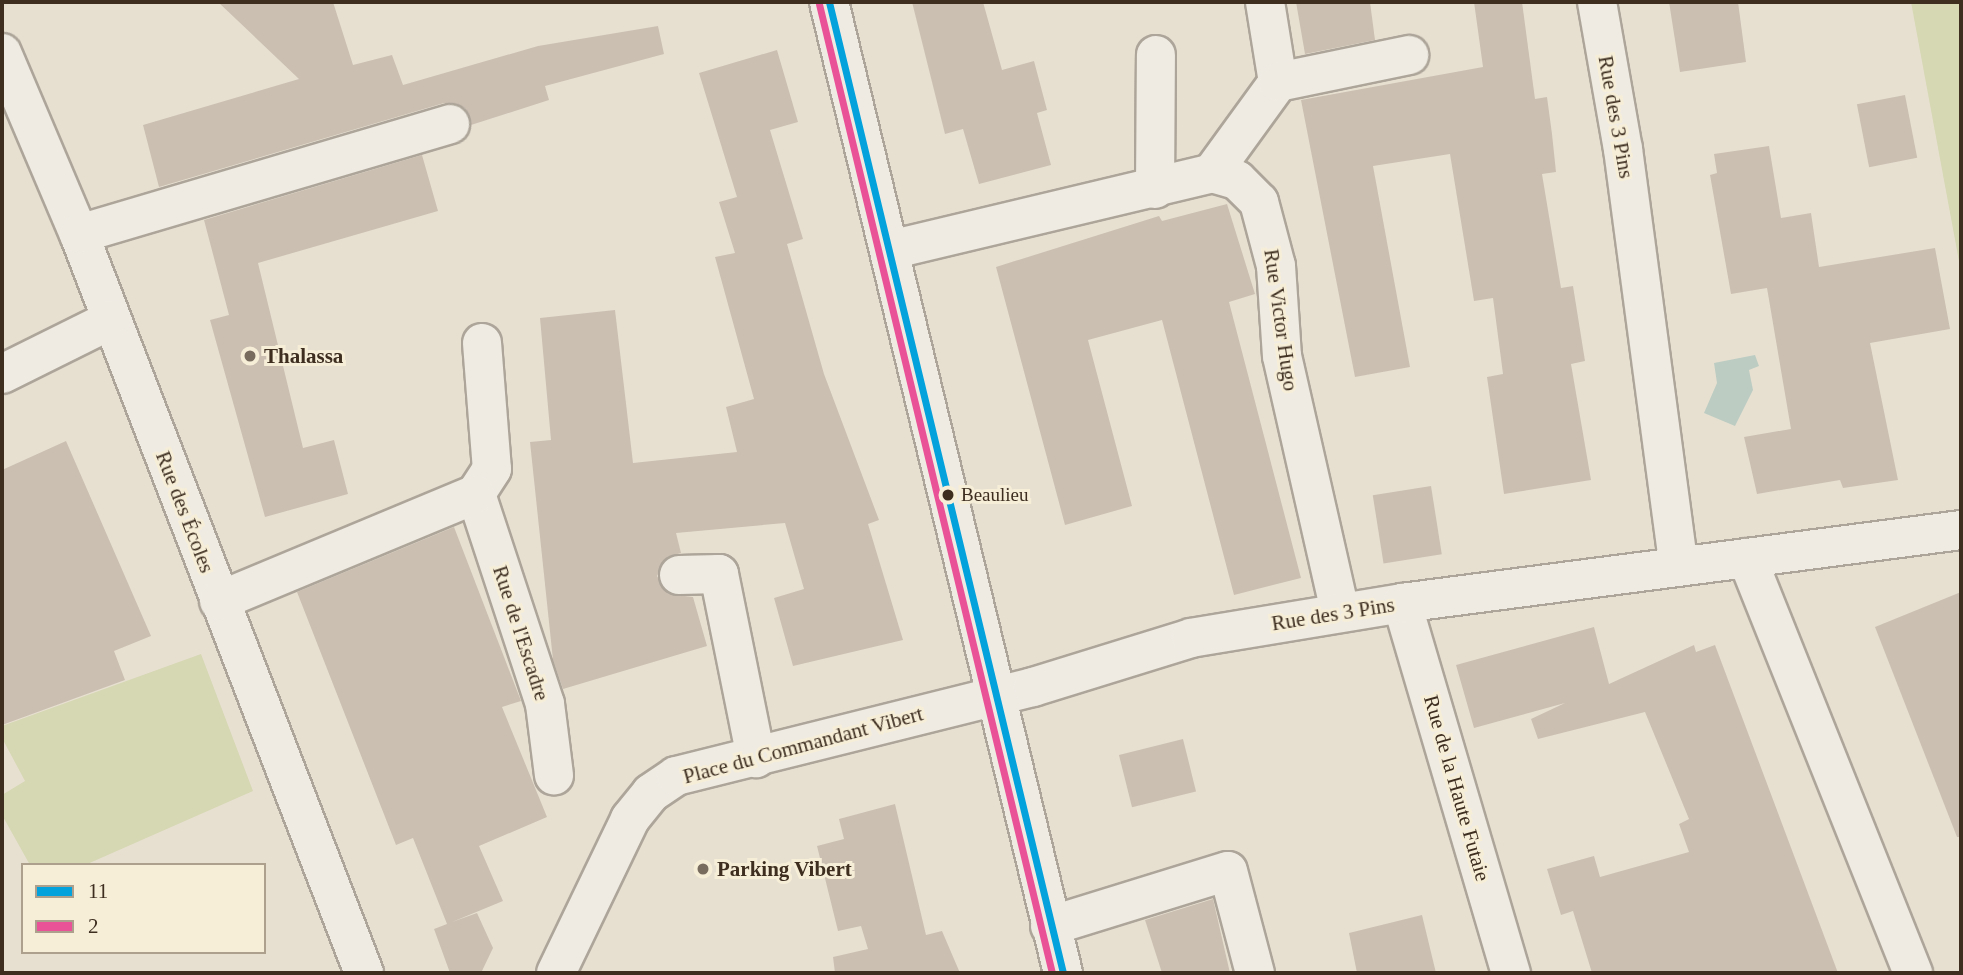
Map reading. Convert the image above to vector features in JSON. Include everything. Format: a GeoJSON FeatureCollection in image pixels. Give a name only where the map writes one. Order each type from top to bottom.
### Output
{"type":"FeatureCollection","features":[{"type":"Feature","properties":{"kind":"street"},"geometry":{"type":"LineString","coordinates":[[829,2],[994,696],[1063,973]]}},
{"type":"Feature","properties":{"kind":"street"},"geometry":{"type":"LineString","coordinates":[[1265,2],[1278,82]]}},
{"type":"Feature","properties":{"kind":"street","name":"Rue des 3 Pins"},"geometry":{"type":"LineString","coordinates":[[1597,2],[1623,149],[1679,566]]}},
{"type":"Feature","properties":{"kind":"street","name":"Rue des Écoles"},"geometry":{"type":"LineString","coordinates":[[2,53],[14,109],[79,234],[364,973]]}},
{"type":"Feature","properties":{"kind":"street"},"geometry":{"type":"LineString","coordinates":[[1155,189],[1156,55]]}},
{"type":"Feature","properties":{"kind":"street"},"geometry":{"type":"LineString","coordinates":[[890,250],[1155,189],[1212,173],[1278,82],[1409,55]]}},
{"type":"Feature","properties":{"kind":"street"},"geometry":{"type":"LineString","coordinates":[[79,234],[450,124]]}},
{"type":"Feature","properties":{"kind":"street","name":"Rue Victor Hugo"},"geometry":{"type":"LineString","coordinates":[[1212,173],[1237,180],[1259,202],[1276,266],[1282,356],[1340,612]]}},
{"type":"Feature","properties":{"kind":"street"},"geometry":{"type":"LineString","coordinates":[[2,374],[111,320]]}},
{"type":"Feature","properties":{"kind":"street"},"geometry":{"type":"LineString","coordinates":[[219,601],[476,494],[492,470],[482,343]]}},
{"type":"Feature","properties":{"kind":"street","name":"Rue de l'Escadre"},"geometry":{"type":"LineString","coordinates":[[476,494],[545,704],[554,775]]}},
{"type":"Feature","properties":{"kind":"street","name":"Rue des 3 Pins"},"geometry":{"type":"LineString","coordinates":[[994,696],[1191,638],[1340,612],[1961,530]]}},
{"type":"Feature","properties":{"kind":"street"},"geometry":{"type":"LineString","coordinates":[[1746,558],[1913,973]]}},
{"type":"Feature","properties":{"kind":"street"},"geometry":{"type":"LineString","coordinates":[[680,575],[719,575],[755,758]]}},
{"type":"Feature","properties":{"kind":"street","name":"Rue de la Haute Futaie"},"geometry":{"type":"LineString","coordinates":[[1402,603],[1511,973]]}},
{"type":"Feature","properties":{"kind":"street","name":"Place du Commandant Vibert"},"geometry":{"type":"LineString","coordinates":[[556,973],[630,819],[652,793],[676,776],[994,696]]}},
{"type":"Feature","properties":{"kind":"street"},"geometry":{"type":"LineString","coordinates":[[1050,926],[1228,871],[1255,973]]}},
{"type":"Feature","properties":{"kind":"green space"},"geometry":{"type":"Polygon","coordinates":[[[1911,2],[1961,2],[1961,272],[1911,2]]]}},
{"type":"Feature","properties":{"kind":"green space"},"geometry":{"type":"Polygon","coordinates":[[[201,654],[253,791],[90,863],[29,863],[2,815],[2,795],[25,781],[2,738],[2,726],[201,654]]]}},
{"type":"Feature","properties":{"kind":"shaded area"},"geometry":{"type":"Polygon","coordinates":[[[1755,355],[1759,366],[1749,370],[1753,390],[1735,426],[1704,413],[1717,383],[1714,363],[1755,355]]]}},
{"type":"Feature","properties":{"kind":"building"},"geometry":{"type":"Polygon","coordinates":[[[218,2],[333,2],[353,65],[392,55],[403,85],[538,46],[658,26],[664,54],[545,86],[549,100],[471,125],[465,108],[444,103],[159,187],[143,125],[299,79],[218,2]]]}},
{"type":"Feature","properties":{"kind":"building"},"geometry":{"type":"Polygon","coordinates":[[[912,2],[983,2],[1002,70],[1034,61],[1047,110],[1037,113],[1051,165],[979,184],[963,129],[945,134],[912,2]]]}},
{"type":"Feature","properties":{"kind":"building"},"geometry":{"type":"Polygon","coordinates":[[[1296,2],[1370,2],[1375,40],[1305,54],[1296,2]]]}},
{"type":"Feature","properties":{"kind":"building"},"geometry":{"type":"Polygon","coordinates":[[[1474,2],[1522,2],[1535,99],[1547,97],[1556,172],[1542,174],[1561,288],[1573,286],[1585,361],[1571,364],[1591,480],[1504,494],[1487,377],[1503,374],[1493,298],[1474,301],[1450,154],[1373,166],[1410,367],[1355,377],[1301,100],[1483,67],[1474,2]]]}},
{"type":"Feature","properties":{"kind":"building"},"geometry":{"type":"Polygon","coordinates":[[[1669,2],[1738,2],[1746,62],[1680,72],[1669,2]]]}},
{"type":"Feature","properties":{"kind":"building"},"geometry":{"type":"Polygon","coordinates":[[[777,50],[798,122],[770,130],[803,239],[787,244],[824,374],[879,520],[868,524],[903,640],[793,666],[774,598],[804,589],[785,523],[676,533],[681,553],[667,557],[657,576],[668,594],[693,597],[707,646],[563,689],[553,660],[530,442],[551,440],[540,318],[615,310],[633,463],[737,452],[726,407],[754,399],[715,257],[735,253],[719,202],[737,197],[699,73],[777,50]]]}},
{"type":"Feature","properties":{"kind":"building"},"geometry":{"type":"Polygon","coordinates":[[[1905,95],[1917,158],[1869,167],[1857,104],[1905,95]]]}},
{"type":"Feature","properties":{"kind":"building"},"geometry":{"type":"Polygon","coordinates":[[[1769,146],[1781,218],[1811,213],[1819,267],[1935,248],[1950,329],[1870,343],[1898,480],[1843,488],[1840,480],[1757,494],[1744,437],[1791,429],[1767,288],[1731,294],[1710,175],[1717,173],[1714,154],[1769,146]]]}},
{"type":"Feature","properties":{"kind":"building"},"geometry":{"type":"Polygon","coordinates":[[[422,155],[438,211],[258,263],[303,448],[334,440],[348,494],[265,517],[210,320],[229,315],[204,220],[422,155]]]}},
{"type":"Feature","properties":{"kind":"building"},"geometry":{"type":"Polygon","coordinates":[[[1227,204],[1255,294],[1229,302],[1301,578],[1234,595],[1162,320],[1088,340],[1132,506],[1065,525],[996,267],[1159,216],[1162,221],[1227,204]]]}},
{"type":"Feature","properties":{"kind":"building"},"geometry":{"type":"Polygon","coordinates":[[[66,441],[151,636],[114,651],[125,680],[2,725],[2,470],[66,441]]]}},
{"type":"Feature","properties":{"kind":"building"},"geometry":{"type":"Polygon","coordinates":[[[1431,486],[1442,554],[1384,563],[1373,495],[1431,486]]]}},
{"type":"Feature","properties":{"kind":"building"},"geometry":{"type":"Polygon","coordinates":[[[454,527],[521,701],[502,707],[547,817],[479,846],[503,901],[452,922],[477,913],[493,948],[481,973],[450,973],[434,929],[447,924],[413,838],[396,845],[297,592],[454,527]]]}},
{"type":"Feature","properties":{"kind":"building"},"geometry":{"type":"Polygon","coordinates":[[[1961,592],[1961,837],[1957,837],[1875,627],[1961,592]]]}},
{"type":"Feature","properties":{"kind":"building"},"geometry":{"type":"Polygon","coordinates":[[[1594,627],[1609,684],[1694,645],[1696,652],[1715,645],[1838,973],[1592,973],[1573,911],[1561,915],[1547,869],[1594,856],[1600,877],[1689,852],[1679,824],[1689,819],[1645,712],[1538,739],[1531,719],[1565,703],[1474,728],[1456,665],[1594,627]]]}},
{"type":"Feature","properties":{"kind":"building"},"geometry":{"type":"Polygon","coordinates":[[[1183,739],[1196,791],[1132,807],[1119,755],[1183,739]]]}},
{"type":"Feature","properties":{"kind":"building"},"geometry":{"type":"Polygon","coordinates":[[[895,804],[926,935],[942,931],[960,973],[835,973],[833,957],[868,949],[861,926],[838,931],[817,846],[844,839],[839,819],[895,804]]]}},
{"type":"Feature","properties":{"kind":"building"},"geometry":{"type":"Polygon","coordinates":[[[1213,899],[1230,973],[1162,973],[1145,920],[1213,899]]]}},
{"type":"Feature","properties":{"kind":"building"},"geometry":{"type":"Polygon","coordinates":[[[1422,915],[1436,973],[1357,973],[1349,933],[1422,915]]]}},
{"type":"Feature","properties":{"kind":"transit line","name":"11"},"geometry":{"type":"LineString","coordinates":[[829,2],[1063,973]]}},
{"type":"Feature","properties":{"kind":"transit line","name":"2"},"geometry":{"type":"LineString","coordinates":[[819,4],[1052,973]]}},
{"type":"Feature","properties":{"kind":"place","name":"Thalassa"},"geometry":{"type":"Point","coordinates":[250,356]}},
{"type":"Feature","properties":{"kind":"place","name":"Beaulieu"},"geometry":{"type":"Point","coordinates":[948,495]}},
{"type":"Feature","properties":{"kind":"place","name":"Parking Vibert"},"geometry":{"type":"Point","coordinates":[703,869]}}]}
